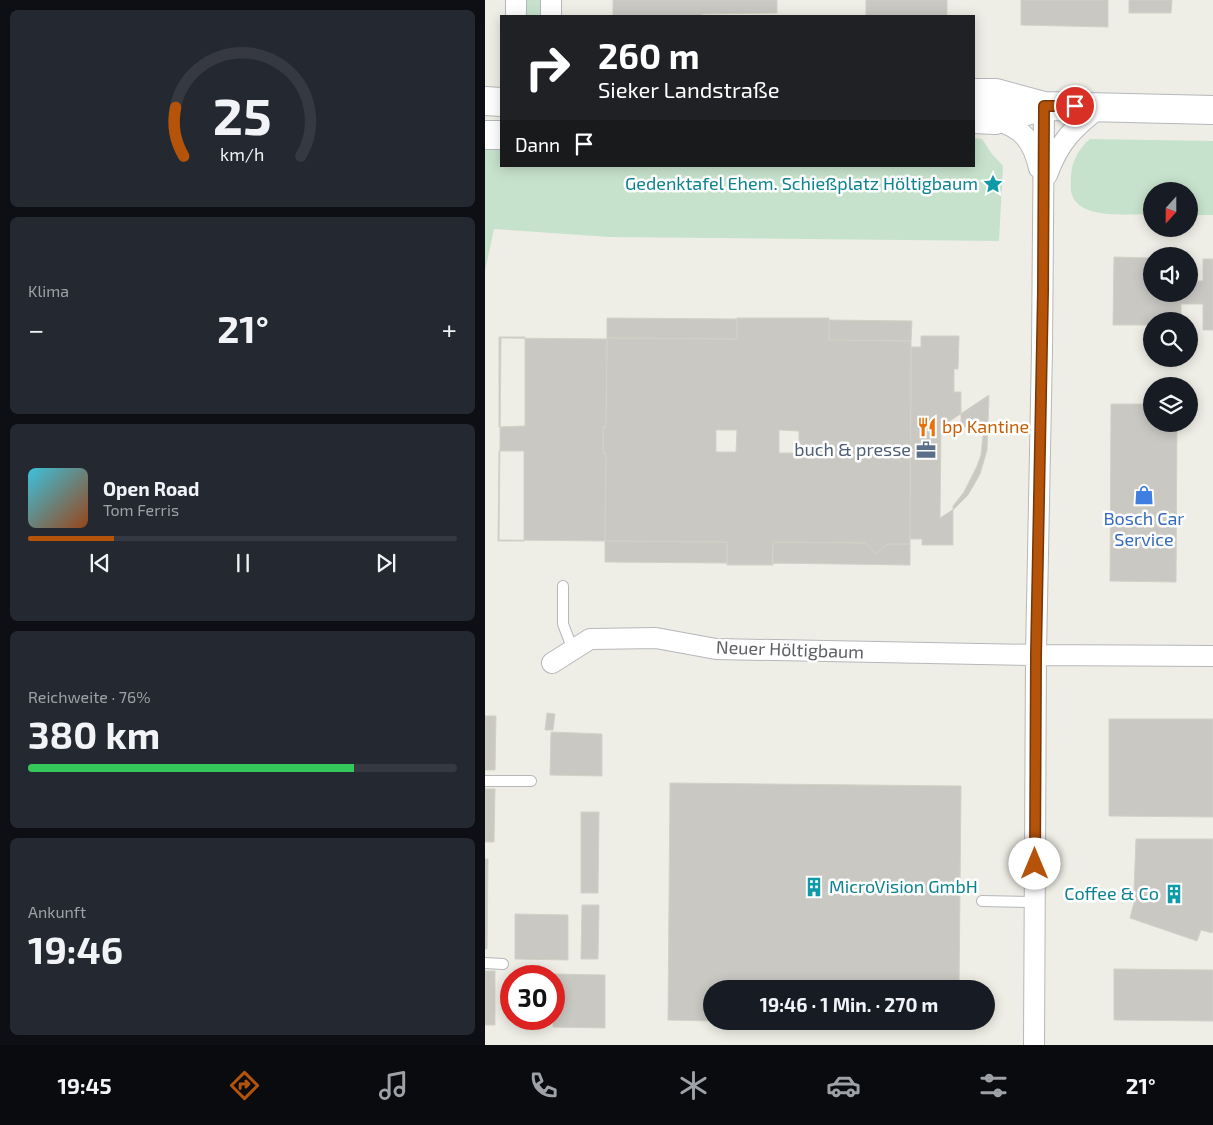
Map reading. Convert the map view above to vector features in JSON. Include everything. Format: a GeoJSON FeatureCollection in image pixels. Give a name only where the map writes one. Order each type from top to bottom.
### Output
{"type":"FeatureCollection","features":[{"type":"Feature","properties":{"kind":"main road"},"geometry":{"type":"LineString","coordinates":[[975,93],[996,93],[1044,106],[1213,110]]}},
{"type":"Feature","properties":{"kind":"main road"},"geometry":{"type":"LineString","coordinates":[[485,101],[500,102]]}},
{"type":"Feature","properties":{"kind":"main road"},"geometry":{"type":"LineString","coordinates":[[984,120],[1044,106]]}},
{"type":"Feature","properties":{"kind":"main road"},"geometry":{"type":"LineString","coordinates":[[485,136],[500,135]]}},
{"type":"Feature","properties":{"kind":"street"},"geometry":{"type":"LineString","coordinates":[[515,0],[516,15]]}},
{"type":"Feature","properties":{"kind":"street"},"geometry":{"type":"LineString","coordinates":[[551,0],[551,15]]}},
{"type":"Feature","properties":{"kind":"street"},"geometry":{"type":"LineString","coordinates":[[1034,1045],[1036,655],[1042,359],[1044,106]]}},
{"type":"Feature","properties":{"kind":"street"},"geometry":{"type":"LineString","coordinates":[[1043,187],[1053,156],[1059,146],[1079,124],[1100,107]]}},
{"type":"Feature","properties":{"kind":"street"},"geometry":{"type":"LineString","coordinates":[[984,120],[1008,124],[1023,133],[1033,147],[1043,187]]}},
{"type":"Feature","properties":{"kind":"street","name":"Neuer Höltigbaum"},"geometry":{"type":"LineString","coordinates":[[553,663],[590,639],[656,638],[715,649],[1213,656]]}},
{"type":"Feature","properties":{"kind":"lane"},"geometry":{"type":"LineString","coordinates":[[563,586],[563,624],[573,650]]}},
{"type":"Feature","properties":{"kind":"lane"},"geometry":{"type":"LineString","coordinates":[[485,781],[531,781]]}},
{"type":"Feature","properties":{"kind":"lane"},"geometry":{"type":"LineString","coordinates":[[982,901],[1035,902]]}},
{"type":"Feature","properties":{"kind":"lane"},"geometry":{"type":"LineString","coordinates":[[485,964],[503,964]]}},
{"type":"Feature","properties":{"kind":"green space"},"geometry":{"type":"Polygon","coordinates":[[[526,0],[544,0],[544,15],[526,15],[526,0]]]}},
{"type":"Feature","properties":{"kind":"green space"},"geometry":{"type":"Polygon","coordinates":[[[975,138],[982,139],[1003,166],[999,241],[610,237],[494,229],[485,271],[485,145],[500,144],[500,167],[975,167],[975,138]]]}},
{"type":"Feature","properties":{"kind":"green space"},"geometry":{"type":"Polygon","coordinates":[[[1090,139],[1213,141],[1213,215],[1198,215],[1198,182],[1143,182],[1143,214],[1107,214],[1085,209],[1077,203],[1072,195],[1071,188],[1073,165],[1083,146],[1090,139]]]}},
{"type":"Feature","properties":{"kind":"building"},"geometry":{"type":"Polygon","coordinates":[[[613,0],[777,0],[777,13],[613,15],[613,0]]]}},
{"type":"Feature","properties":{"kind":"building"},"geometry":{"type":"Polygon","coordinates":[[[866,0],[947,0],[947,15],[866,15],[866,0]]]}},
{"type":"Feature","properties":{"kind":"building"},"geometry":{"type":"Polygon","coordinates":[[[1021,0],[1108,0],[1108,27],[1021,25],[1021,0]]]}},
{"type":"Feature","properties":{"kind":"building"},"geometry":{"type":"Polygon","coordinates":[[[1129,0],[1172,0],[1171,13],[1129,13],[1129,0]]]}},
{"type":"Feature","properties":{"kind":"building"},"geometry":{"type":"Polygon","coordinates":[[[1114,257],[1143,258],[1143,302],[1198,302],[1198,281],[1203,281],[1203,259],[1213,259],[1213,330],[1203,330],[1203,304],[1181,304],[1181,312],[1143,312],[1143,325],[1113,325],[1114,257]]]}},
{"type":"Feature","properties":{"kind":"building"},"geometry":{"type":"Polygon","coordinates":[[[607,318],[737,319],[737,339],[607,338],[607,318]]]}},
{"type":"Feature","properties":{"kind":"building"},"geometry":{"type":"Polygon","coordinates":[[[737,318],[829,318],[829,340],[911,341],[910,544],[887,544],[876,554],[865,543],[773,542],[773,565],[727,565],[727,542],[605,541],[606,453],[603,453],[603,427],[606,427],[607,338],[737,339],[737,318]],[[716,430],[716,452],[736,452],[737,430],[716,430]],[[779,430],[779,453],[799,453],[799,431],[779,430]]]}},
{"type":"Feature","properties":{"kind":"building"},"geometry":{"type":"Polygon","coordinates":[[[829,320],[912,321],[911,341],[829,340],[829,320]]]}},
{"type":"Feature","properties":{"kind":"building"},"geometry":{"type":"Polygon","coordinates":[[[921,336],[959,336],[958,369],[954,369],[954,392],[961,392],[961,427],[984,426],[981,455],[977,466],[964,492],[953,506],[953,545],[922,545],[922,539],[910,539],[911,347],[921,347],[921,336]]]}},
{"type":"Feature","properties":{"kind":"building"},"geometry":{"type":"Polygon","coordinates":[[[499,337],[525,337],[525,426],[499,427],[499,337]]]}},
{"type":"Feature","properties":{"kind":"building"},"geometry":{"type":"Polygon","coordinates":[[[501,338],[607,339],[606,427],[603,427],[603,453],[606,453],[605,541],[499,540],[501,338]]]}},
{"type":"Feature","properties":{"kind":"building"},"geometry":{"type":"Polygon","coordinates":[[[989,395],[987,450],[980,474],[968,495],[954,509],[940,518],[941,427],[989,395]]]}},
{"type":"Feature","properties":{"kind":"building","name":"Bosch Car Service"},"geometry":{"type":"Polygon","coordinates":[[[1111,404],[1143,404],[1143,432],[1177,432],[1176,582],[1110,581],[1111,404]]]}},
{"type":"Feature","properties":{"kind":"building"},"geometry":{"type":"Polygon","coordinates":[[[499,451],[524,451],[524,541],[498,541],[499,451]]]}},
{"type":"Feature","properties":{"kind":"building"},"geometry":{"type":"Polygon","coordinates":[[[605,541],[727,542],[727,563],[605,562],[605,541]]]}},
{"type":"Feature","properties":{"kind":"building"},"geometry":{"type":"Polygon","coordinates":[[[773,542],[865,543],[876,554],[887,544],[910,544],[910,565],[772,563],[773,542]]]}},
{"type":"Feature","properties":{"kind":"building"},"geometry":{"type":"Polygon","coordinates":[[[547,713],[555,714],[553,730],[545,730],[547,713]]]}},
{"type":"Feature","properties":{"kind":"building"},"geometry":{"type":"Polygon","coordinates":[[[485,716],[496,716],[495,770],[485,770],[485,716]]]}},
{"type":"Feature","properties":{"kind":"building"},"geometry":{"type":"Polygon","coordinates":[[[1109,719],[1213,719],[1213,817],[1109,816],[1109,719]]]}},
{"type":"Feature","properties":{"kind":"building"},"geometry":{"type":"Polygon","coordinates":[[[551,732],[602,734],[602,776],[550,775],[551,732]]]}},
{"type":"Feature","properties":{"kind":"building","name":"MicroVision GmbH"},"geometry":{"type":"Polygon","coordinates":[[[670,783],[961,786],[959,980],[703,980],[703,1021],[668,1020],[670,783]]]}},
{"type":"Feature","properties":{"kind":"building"},"geometry":{"type":"Polygon","coordinates":[[[485,789],[495,789],[494,842],[485,842],[485,789]]]}},
{"type":"Feature","properties":{"kind":"building"},"geometry":{"type":"Polygon","coordinates":[[[581,812],[599,812],[598,893],[581,893],[581,812]]]}},
{"type":"Feature","properties":{"kind":"building","name":"Coffee & Co"},"geometry":{"type":"Polygon","coordinates":[[[1136,839],[1213,839],[1212,933],[1201,930],[1197,941],[1130,918],[1135,899],[1136,839]]]}},
{"type":"Feature","properties":{"kind":"building"},"geometry":{"type":"Polygon","coordinates":[[[485,859],[488,859],[487,949],[485,949],[485,859]]]}},
{"type":"Feature","properties":{"kind":"building"},"geometry":{"type":"Polygon","coordinates":[[[582,905],[599,905],[598,959],[581,959],[582,905]]]}},
{"type":"Feature","properties":{"kind":"building"},"geometry":{"type":"Polygon","coordinates":[[[515,914],[568,915],[568,960],[515,959],[515,914]]]}},
{"type":"Feature","properties":{"kind":"building"},"geometry":{"type":"Polygon","coordinates":[[[1114,969],[1213,970],[1213,1021],[1114,1020],[1114,969]]]}},
{"type":"Feature","properties":{"kind":"building"},"geometry":{"type":"Polygon","coordinates":[[[485,971],[495,971],[495,1025],[485,1025],[485,971]]]}},
{"type":"Feature","properties":{"kind":"building"},"geometry":{"type":"Polygon","coordinates":[[[565,974],[605,975],[605,1028],[565,1027],[565,974]]]}},
{"type":"Feature","properties":{"kind":"place","name":"Gedenktafel Ehem. Schießplatz Höltigbaum"},"geometry":{"type":"Point","coordinates":[993,184]}},
{"type":"Feature","properties":{"kind":"place","name":"bp Kantine"},"geometry":{"type":"Point","coordinates":[927,427]}},
{"type":"Feature","properties":{"kind":"place","name":"buch & presse"},"geometry":{"type":"Point","coordinates":[926,450]}},
{"type":"Feature","properties":{"kind":"place","name":"Bosch Car Service"},"geometry":{"type":"Point","coordinates":[1144,495]}},
{"type":"Feature","properties":{"kind":"place","name":"MicroVision GmbH"},"geometry":{"type":"Point","coordinates":[814,887]}},
{"type":"Feature","properties":{"kind":"place","name":"Coffee & Co"},"geometry":{"type":"Point","coordinates":[1174,894]}},
{"type":"Feature","properties":{"kind":"route"},"geometry":{"type":"LineString","coordinates":[[1035,864],[1044,106],[1075,106]]}}]}
